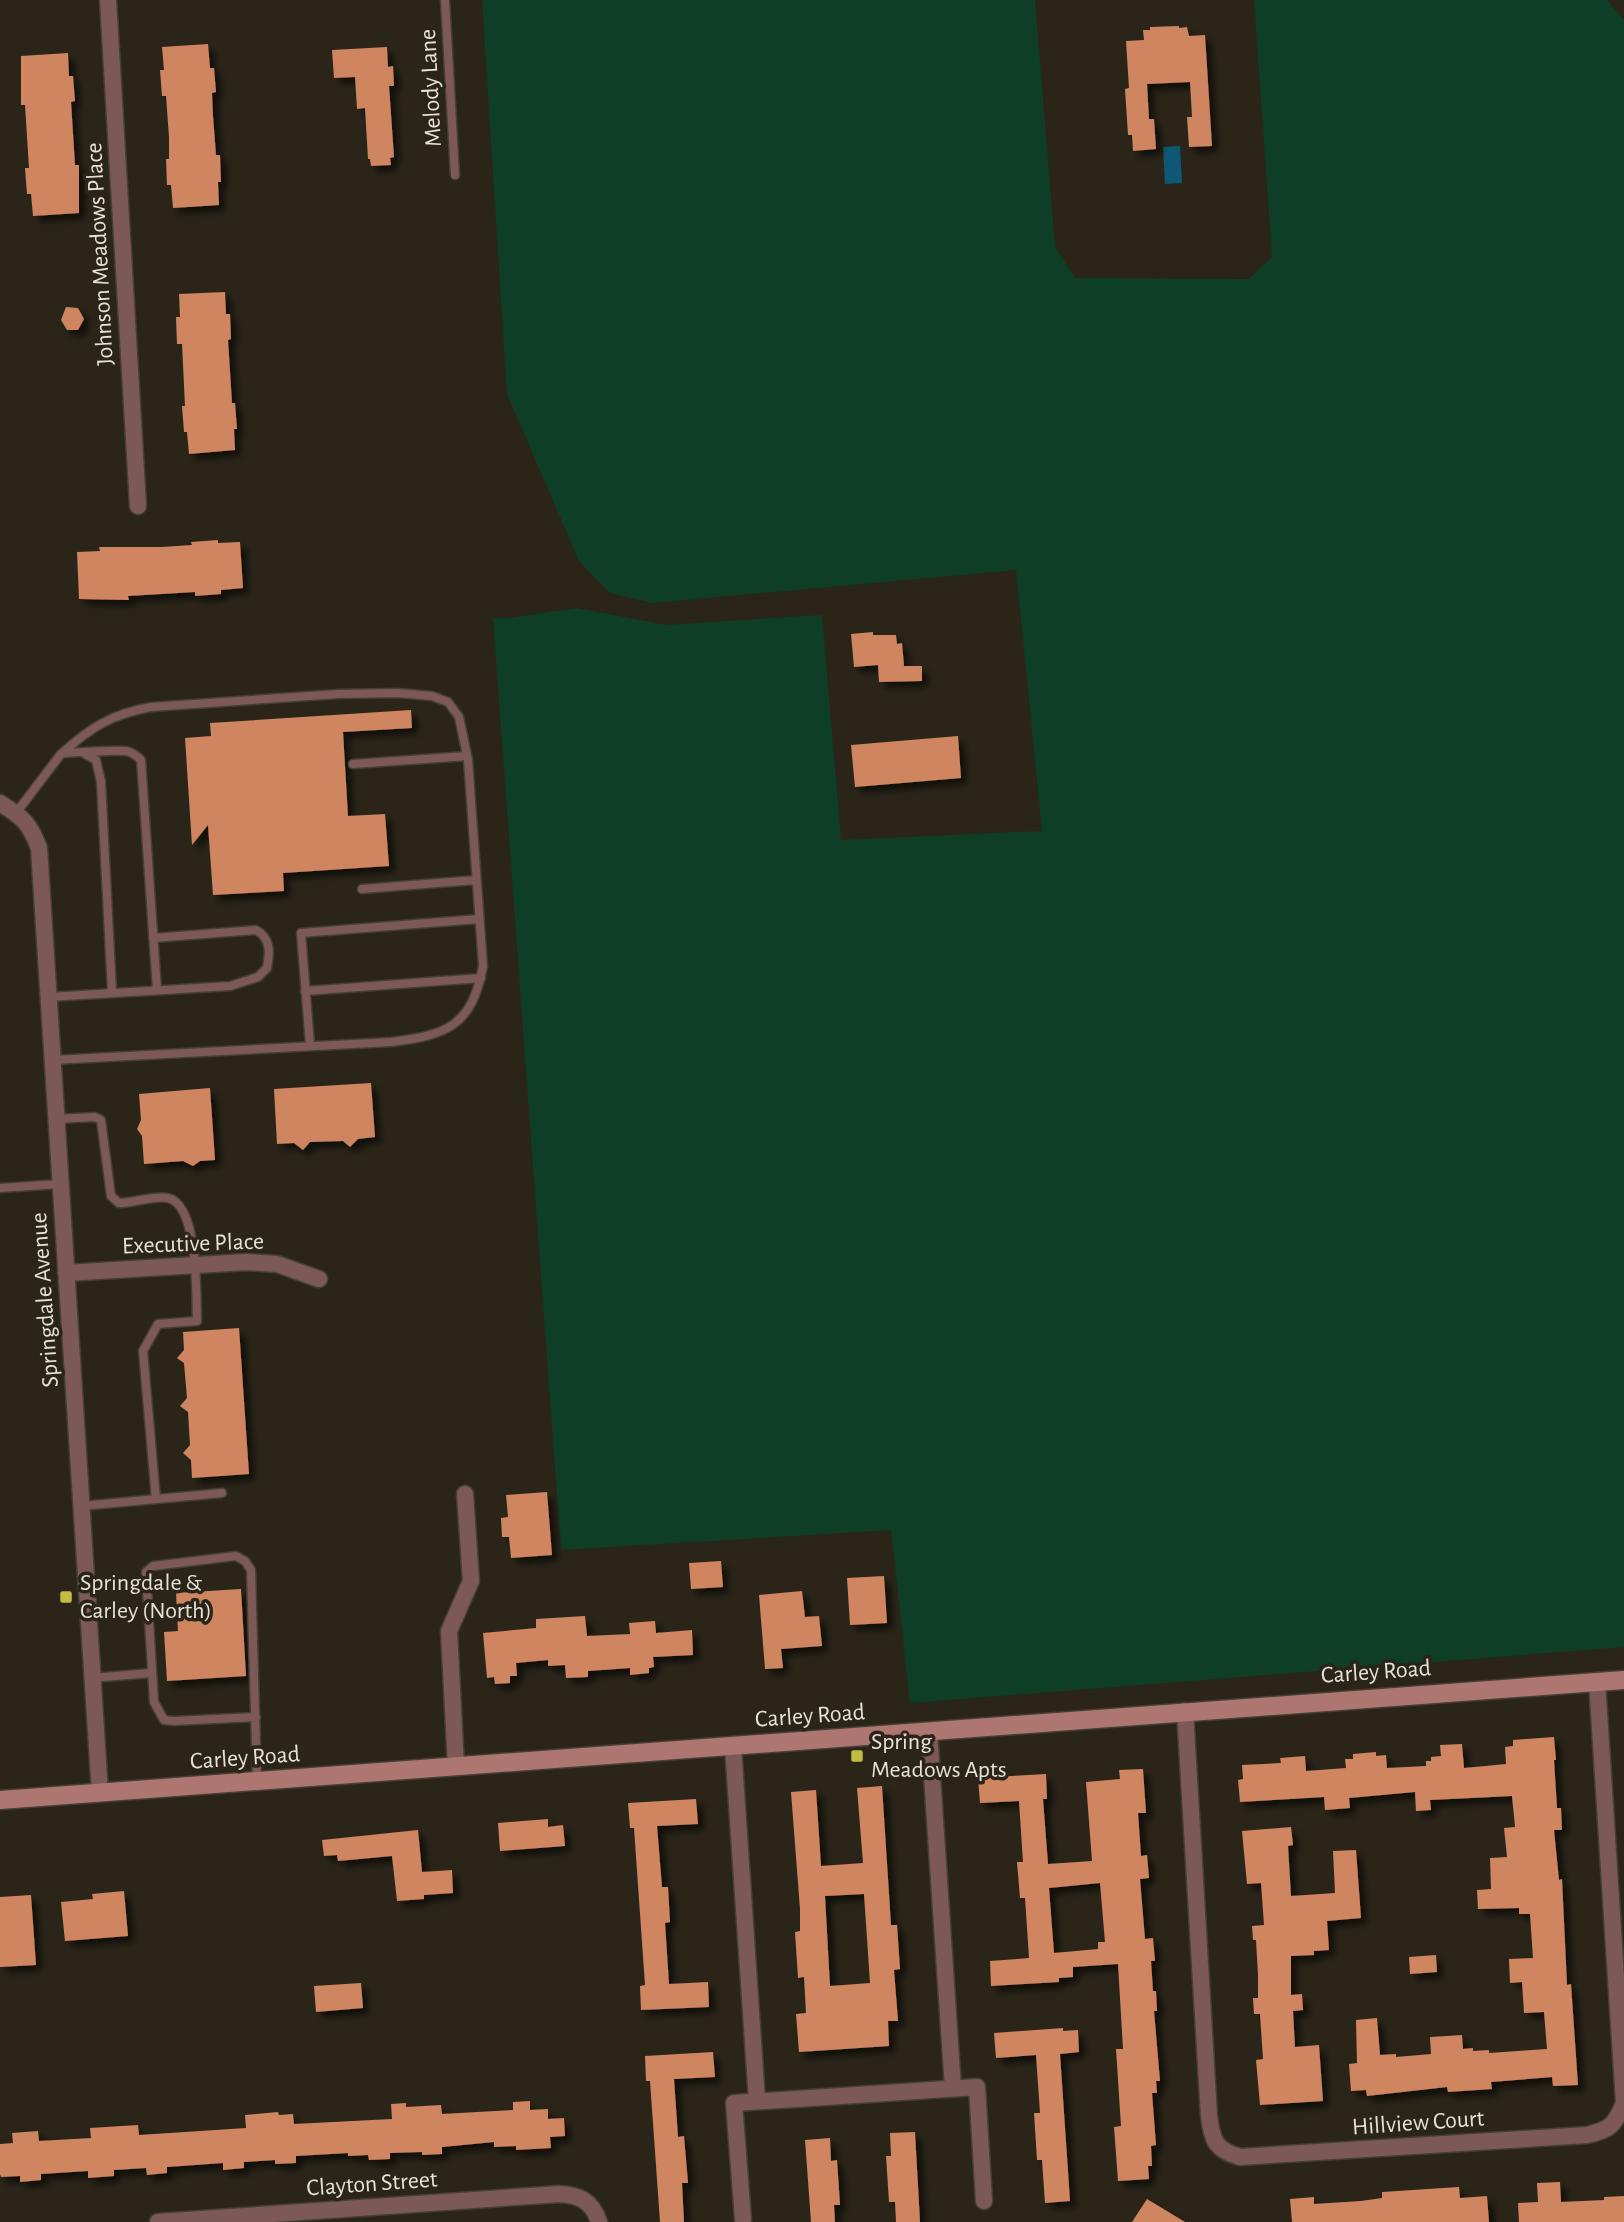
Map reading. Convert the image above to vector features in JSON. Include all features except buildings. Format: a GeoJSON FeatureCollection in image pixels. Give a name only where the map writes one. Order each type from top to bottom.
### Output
{"type":"FeatureCollection","features":[{"type":"Feature","properties":{"kind":"street","name":"Johnson Meadows Place"},"geometry":{"type":"LineString","coordinates":[[108,0],[138,506]]}},
{"type":"Feature","properties":{"kind":"street"},"geometry":{"type":"LineString","coordinates":[[0,803],[16,813]]}},
{"type":"Feature","properties":{"kind":"street","name":"Springdale Avenue"},"geometry":{"type":"LineString","coordinates":[[16,813],[31,827],[39,848],[100,1793]]}},
{"type":"Feature","properties":{"kind":"street","name":"Executive Place"},"geometry":{"type":"LineString","coordinates":[[66,1273],[246,1262],[276,1264],[319,1279]]}},
{"type":"Feature","properties":{"kind":"street"},"geometry":{"type":"LineString","coordinates":[[456,1767],[449,1631],[471,1581],[465,1494]]}},
{"type":"Feature","properties":{"kind":"street","name":"Carley Road"},"geometry":{"type":"LineString","coordinates":[[0,1800],[1624,1680]]}},
{"type":"Feature","properties":{"kind":"street","name":"Hillview Court"},"geometry":{"type":"LineString","coordinates":[[1185,1711],[1209,2116],[1217,2146],[1240,2157],[1587,2135],[1605,2131],[1618,2120],[1624,2103],[1597,1681]]}},
{"type":"Feature","properties":{"kind":"street"},"geometry":{"type":"LineString","coordinates":[[929,1731],[953,2088]]}},
{"type":"Feature","properties":{"kind":"street"},"geometry":{"type":"LineString","coordinates":[[733,1746],[757,2101]]}},
{"type":"Feature","properties":{"kind":"street"},"geometry":{"type":"LineString","coordinates":[[743,2219],[734,2103],[757,2101],[977,2087],[984,2201]]}},
{"type":"Feature","properties":{"kind":"street","name":"Clayton Street"},"geometry":{"type":"LineString","coordinates":[[158,2222],[559,2194],[574,2195],[587,2200],[596,2211],[599,2222]]}},
{"type":"Feature","properties":{"kind":"lane","name":"Melody Lane"},"geometry":{"type":"LineString","coordinates":[[445,0],[455,175]]}},
{"type":"Feature","properties":{"kind":"lane"},"geometry":{"type":"LineString","coordinates":[[16,813],[61,754],[98,724],[132,711],[188,704],[398,693],[432,696],[449,702],[459,718],[467,756],[483,966],[479,987],[469,1009],[458,1023],[424,1038],[391,1042],[52,1060]]}},
{"type":"Feature","properties":{"kind":"lane"},"geometry":{"type":"LineString","coordinates":[[61,754],[74,751],[96,761],[101,782],[112,992]]}},
{"type":"Feature","properties":{"kind":"lane"},"geometry":{"type":"LineString","coordinates":[[82,753],[124,751],[135,754],[141,760],[157,990]]}},
{"type":"Feature","properties":{"kind":"lane"},"geometry":{"type":"LineString","coordinates":[[352,764],[467,756]]}},
{"type":"Feature","properties":{"kind":"lane"},"geometry":{"type":"LineString","coordinates":[[362,889],[476,880]]}},
{"type":"Feature","properties":{"kind":"lane"},"geometry":{"type":"LineString","coordinates":[[310,1045],[301,933],[479,919]]}},
{"type":"Feature","properties":{"kind":"lane"},"geometry":{"type":"LineString","coordinates":[[48,997],[230,986],[258,977],[267,968],[268,943],[263,934],[256,930],[153,937]]}},
{"type":"Feature","properties":{"kind":"lane"},"geometry":{"type":"LineString","coordinates":[[305,991],[481,978]]}},
{"type":"Feature","properties":{"kind":"lane"},"geometry":{"type":"LineString","coordinates":[[56,1119],[95,1116],[101,1120],[111,1196],[119,1203],[170,1198],[178,1203],[183,1212],[196,1265],[197,1321],[158,1324],[143,1351],[156,1499]]}},
{"type":"Feature","properties":{"kind":"lane"},"geometry":{"type":"LineString","coordinates":[[0,1188],[61,1184]]}},
{"type":"Feature","properties":{"kind":"lane"},"geometry":{"type":"LineString","coordinates":[[81,1506],[222,1493]]}},
{"type":"Feature","properties":{"kind":"lane"},"geometry":{"type":"LineString","coordinates":[[256,1717],[164,1720],[153,1702],[146,1572],[153,1566],[236,1556],[245,1561],[251,1570],[256,1717],[257,1782]]}},
{"type":"Feature","properties":{"kind":"lane"},"geometry":{"type":"LineString","coordinates":[[92,1678],[151,1673]]}},
{"type":"Feature","properties":{"kind":"green space"},"geometry":{"type":"Polygon","coordinates":[[[482,0],[1035,0],[1055,247],[1075,278],[1249,279],[1272,257],[1254,0],[1607,0],[1624,20],[1624,1647],[910,1703],[891,1530],[561,1550],[493,618],[577,608],[666,625],[822,615],[841,840],[1042,831],[1016,570],[652,603],[610,593],[579,561],[507,394],[482,0]]]}},
{"type":"Feature","properties":{"kind":"water"},"geometry":{"type":"Polygon","coordinates":[[[1180,146],[1182,183],[1165,184],[1163,147],[1180,146]]]}},
{"type":"Feature","properties":{"kind":"place","name":"Springdale & Carley (North)"},"geometry":{"type":"Point","coordinates":[66,1597]}},
{"type":"Feature","properties":{"kind":"place","name":"Spring Meadows Apts"},"geometry":{"type":"Point","coordinates":[857,1756]}}]}
